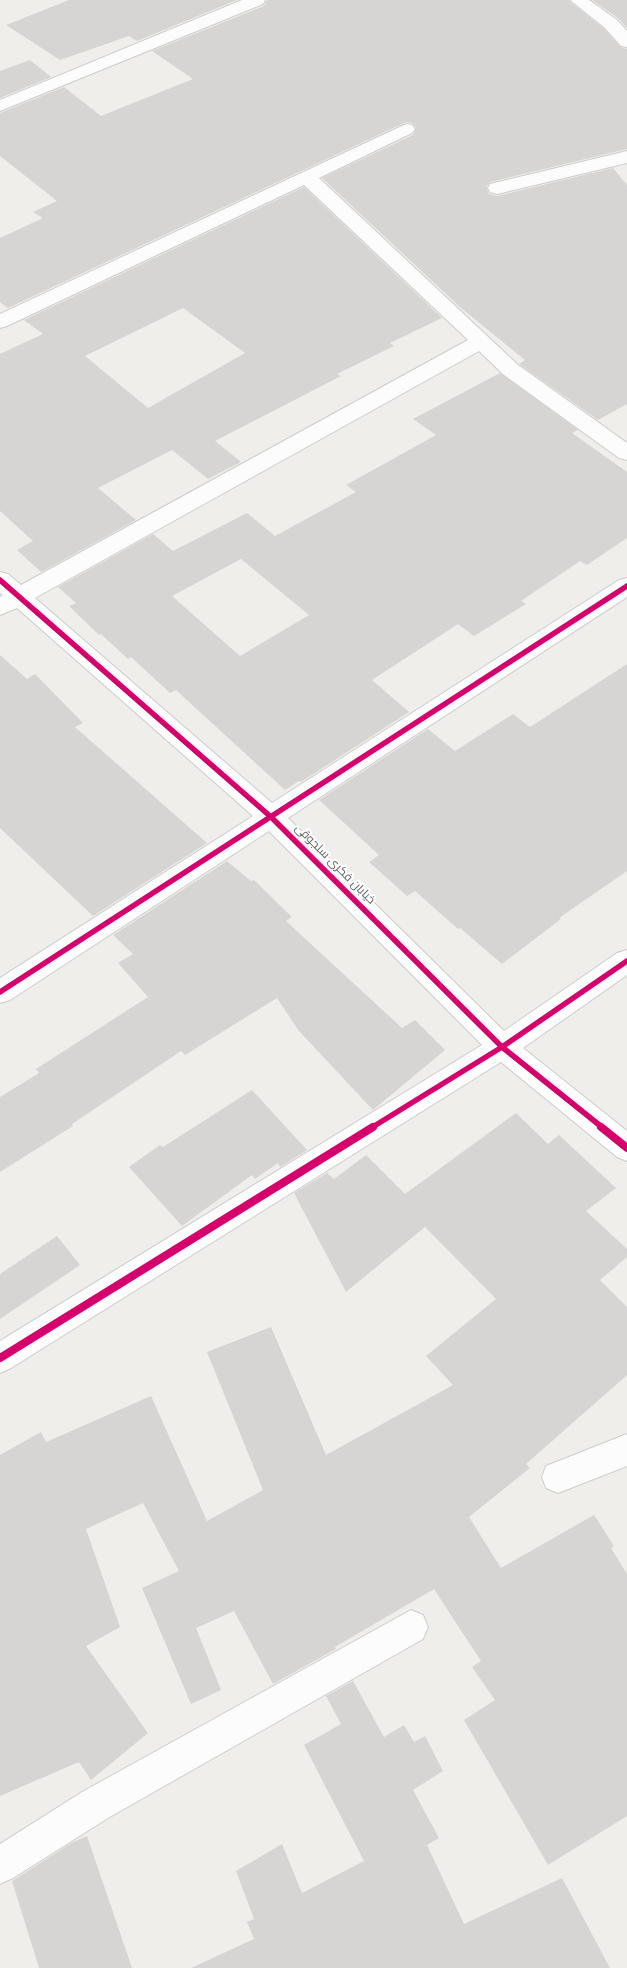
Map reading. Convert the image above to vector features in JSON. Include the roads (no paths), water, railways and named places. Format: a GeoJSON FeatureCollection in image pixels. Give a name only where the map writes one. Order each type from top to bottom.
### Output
{"type":"FeatureCollection","features":[{"type":"Feature","properties":{"kind":"street"},"geometry":{"type":"LineString","coordinates":[[0,106],[257,0]]}},
{"type":"Feature","properties":{"kind":"street"},"geometry":{"type":"LineString","coordinates":[[578,0],[611,24],[627,42]]}},
{"type":"Feature","properties":{"kind":"street"},"geometry":{"type":"LineString","coordinates":[[0,322],[406,128]]}},
{"type":"Feature","properties":{"kind":"street"},"geometry":{"type":"LineString","coordinates":[[497,188],[627,156]]}},
{"type":"Feature","properties":{"kind":"street"},"geometry":{"type":"LineString","coordinates":[[306,176],[511,370],[627,453]]}},
{"type":"Feature","properties":{"kind":"street"},"geometry":{"type":"LineString","coordinates":[[6,594],[480,342]]}},
{"type":"Feature","properties":{"kind":"street"},"geometry":{"type":"LineString","coordinates":[[0,992],[627,586]]}},
{"type":"Feature","properties":{"kind":"street","name":"خیابان فکری سلجوقی"},"geometry":{"type":"LineString","coordinates":[[6,594],[271,817],[502,1047],[627,1148]]}},
{"type":"Feature","properties":{"kind":"street"},"geometry":{"type":"LineString","coordinates":[[0,1358],[502,1047],[627,961]]}},
{"type":"Feature","properties":{"kind":"street"},"geometry":{"type":"LineString","coordinates":[[558,1478],[627,1450]]}},
{"type":"Feature","properties":{"kind":"street"},"geometry":{"type":"LineString","coordinates":[[0,1865],[95,1805],[411,1627]]}}]}
